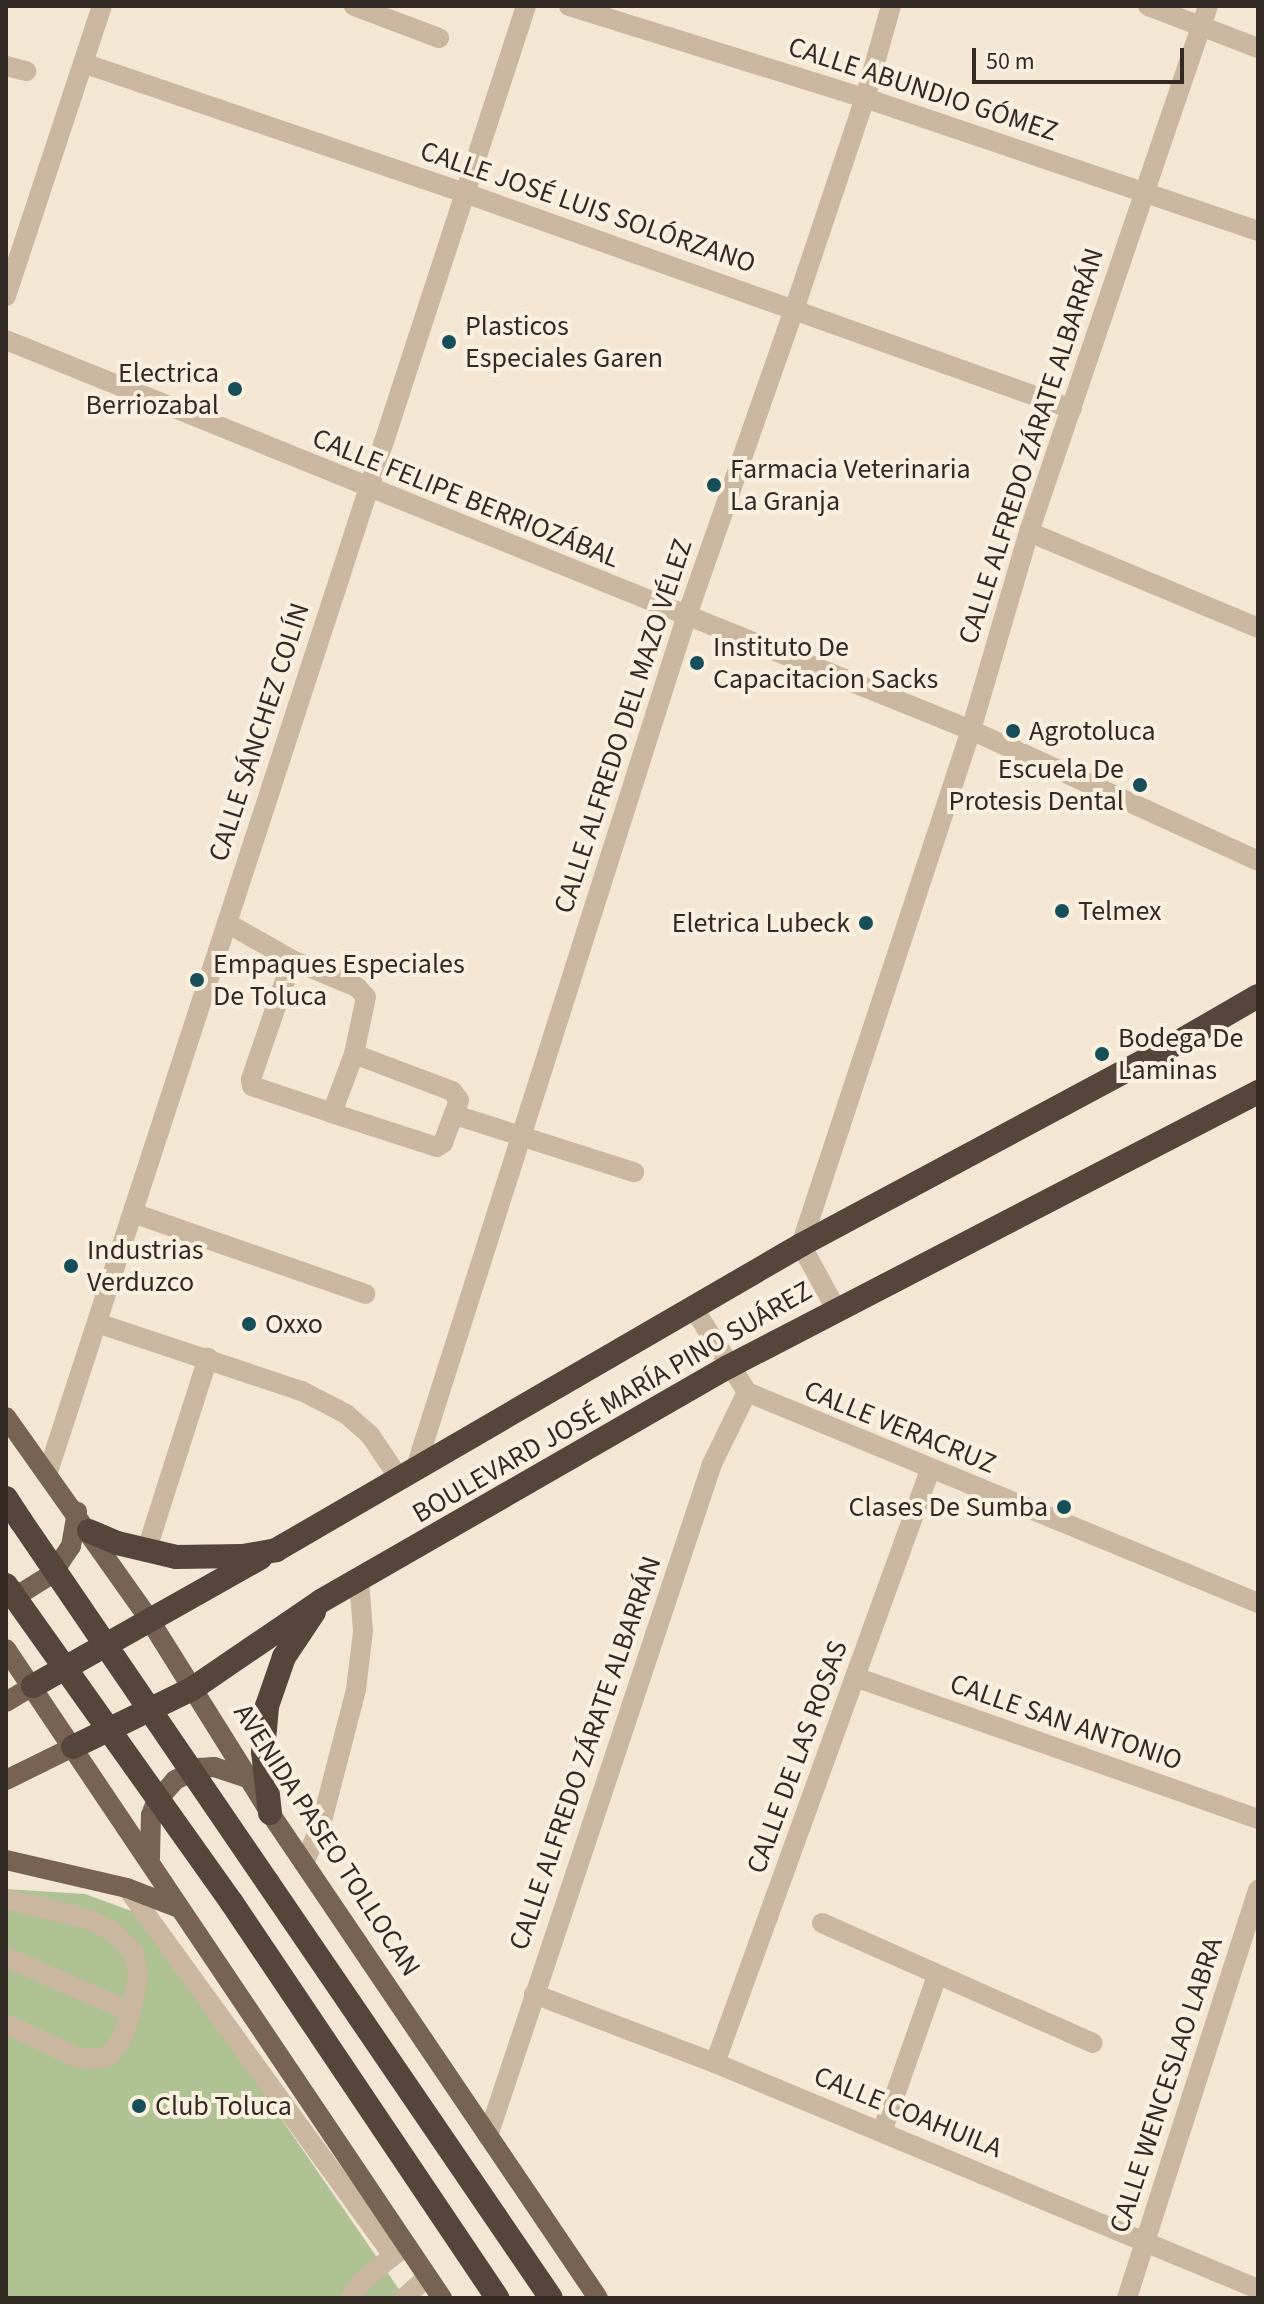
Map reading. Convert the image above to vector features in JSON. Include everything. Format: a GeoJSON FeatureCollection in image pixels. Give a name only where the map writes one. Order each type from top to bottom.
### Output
{"type":"FeatureCollection","features":[{"type":"Feature","properties":{"kind":"highway","name":"BOULEVARD JOSÉ MARÍA PINO SUÁREZ"},"geometry":{"type":"LineString","coordinates":[[276,1550],[801,1245],[1168,1048],[1258,996]]}},
{"type":"Feature","properties":{"kind":"highway","name":"BOULEVARD JOSÉ MARÍA PINO SUÁREZ"},"geometry":{"type":"LineString","coordinates":[[73,1747],[192,1689],[321,1601],[728,1367],[1258,1092]]}},
{"type":"Feature","properties":{"kind":"highway"},"geometry":{"type":"LineString","coordinates":[[6,1498],[551,2298]]}},
{"type":"Feature","properties":{"kind":"highway"},"geometry":{"type":"LineString","coordinates":[[83,1521],[146,1552],[210,1559],[276,1550]]}},
{"type":"Feature","properties":{"kind":"highway"},"geometry":{"type":"LineString","coordinates":[[33,1686],[276,1550]]}},
{"type":"Feature","properties":{"kind":"highway"},"geometry":{"type":"LineString","coordinates":[[6,1585],[232,1903],[497,2298]]}},
{"type":"Feature","properties":{"kind":"highway"},"geometry":{"type":"LineString","coordinates":[[270,1813],[263,1752],[267,1706],[284,1657],[321,1601]]}},
{"type":"Feature","properties":{"kind":"main road","name":"AVENIDA PASEO TOLLOCAN"},"geometry":{"type":"LineString","coordinates":[[6,1417],[83,1521],[149,1619],[270,1813],[598,2298]]}},
{"type":"Feature","properties":{"kind":"main road"},"geometry":{"type":"LineString","coordinates":[[6,1592],[23,1592],[52,1574],[83,1521]]}},
{"type":"Feature","properties":{"kind":"main road"},"geometry":{"type":"LineString","coordinates":[[6,1649],[151,1861],[400,2251],[427,2277],[442,2298]]}},
{"type":"Feature","properties":{"kind":"main road"},"geometry":{"type":"LineString","coordinates":[[6,1702],[33,1686]]}},
{"type":"Feature","properties":{"kind":"main road","name":"BOULEVARD JOSÉ MARÍA PINO SUÁREZ"},"geometry":{"type":"LineString","coordinates":[[6,1780],[73,1747]]}},
{"type":"Feature","properties":{"kind":"main road"},"geometry":{"type":"LineString","coordinates":[[151,1861],[148,1843],[151,1815],[156,1802],[175,1780],[200,1768],[214,1767],[248,1778]]}},
{"type":"Feature","properties":{"kind":"main road"},"geometry":{"type":"LineString","coordinates":[[6,1860],[127,1888],[179,1908]]}},
{"type":"Feature","properties":{"kind":"street"},"geometry":{"type":"LineString","coordinates":[[6,296],[102,6]]}},
{"type":"Feature","properties":{"kind":"street"},"geometry":{"type":"LineString","coordinates":[[354,6],[439,38]]}},
{"type":"Feature","properties":{"kind":"street","name":"CALLE SÁNCHEZ COLÍN"},"geometry":{"type":"LineString","coordinates":[[47,1475],[526,6]]}},
{"type":"Feature","properties":{"kind":"street","name":"CALLE ABUNDIO GÓMEZ"},"geometry":{"type":"LineString","coordinates":[[569,6],[865,98],[1258,231]]}},
{"type":"Feature","properties":{"kind":"street","name":"CALLE ALFREDO DEL MAZO VÉLEZ"},"geometry":{"type":"LineString","coordinates":[[407,1472],[521,1137],[686,618],[865,98],[891,6]]}},
{"type":"Feature","properties":{"kind":"street"},"geometry":{"type":"LineString","coordinates":[[1148,6],[1205,16],[1257,44]]}},
{"type":"Feature","properties":{"kind":"street","name":"CALLE ALFREDO ZÁRATE ALBARRÁN"},"geometry":{"type":"LineString","coordinates":[[801,1245],[971,730],[1029,532],[1205,16]]}},
{"type":"Feature","properties":{"kind":"street","name":"CALLE JOSÉ LUIS SOLÓRZANO"},"geometry":{"type":"LineString","coordinates":[[83,63],[465,193],[1072,409]]}},
{"type":"Feature","properties":{"kind":"street","name":"CALLE FELIPE BERRIOZÁBAL"},"geometry":{"type":"LineString","coordinates":[[6,340],[686,618],[971,730],[1258,861]]}},
{"type":"Feature","properties":{"kind":"street"},"geometry":{"type":"LineString","coordinates":[[1029,532],[1258,628]]}},
{"type":"Feature","properties":{"kind":"street"},"geometry":{"type":"LineString","coordinates":[[227,923],[292,960],[357,987],[366,997],[354,1054],[332,1113]]}},
{"type":"Feature","properties":{"kind":"street"},"geometry":{"type":"LineString","coordinates":[[292,960],[251,1079],[252,1086],[437,1147],[443,1143],[455,1115],[459,1100],[457,1094],[354,1054]]}},
{"type":"Feature","properties":{"kind":"street"},"geometry":{"type":"LineString","coordinates":[[455,1115],[634,1172]]}},
{"type":"Feature","properties":{"kind":"street"},"geometry":{"type":"LineString","coordinates":[[133,1213],[365,1294]]}},
{"type":"Feature","properties":{"kind":"street"},"geometry":{"type":"LineString","coordinates":[[801,1245],[836,1309]]}},
{"type":"Feature","properties":{"kind":"street","name":"CALLE VERACRUZ"},"geometry":{"type":"LineString","coordinates":[[694,1309],[728,1367],[747,1392],[1258,1603]]}},
{"type":"Feature","properties":{"kind":"street"},"geometry":{"type":"LineString","coordinates":[[97,1323],[302,1391],[346,1414],[407,1472]]}},
{"type":"Feature","properties":{"kind":"street"},"geometry":{"type":"LineString","coordinates":[[146,1552],[208,1358]]}},
{"type":"Feature","properties":{"kind":"street","name":"CALLE ALFREDO ZÁRATE ALBARRÁN"},"geometry":{"type":"LineString","coordinates":[[488,2136],[712,1464],[747,1392]]}},
{"type":"Feature","properties":{"kind":"street","name":"CALLE DE LAS ROSAS"},"geometry":{"type":"LineString","coordinates":[[715,2063],[930,1470]]}},
{"type":"Feature","properties":{"kind":"street"},"geometry":{"type":"LineString","coordinates":[[304,1863],[321,1825],[356,1690],[363,1631],[359,1581]]}},
{"type":"Feature","properties":{"kind":"street","name":"CALLE SAN ANTONIO"},"geometry":{"type":"LineString","coordinates":[[855,1677],[1258,1819]]}},
{"type":"Feature","properties":{"kind":"street"},"geometry":{"type":"LineString","coordinates":[[127,1888],[400,2251],[363,2280],[350,2298]]}},
{"type":"Feature","properties":{"kind":"street","name":"CALLE WENCESLAO LABRA"},"geometry":{"type":"LineString","coordinates":[[1127,2298],[1249,1949],[1258,1889]]}},
{"type":"Feature","properties":{"kind":"street"},"geometry":{"type":"LineString","coordinates":[[6,1899],[91,1920],[126,1941],[133,1952],[138,1974],[131,2012],[120,2042],[109,2056],[93,2059],[76,2057],[6,2024]]}},
{"type":"Feature","properties":{"kind":"street"},"geometry":{"type":"LineString","coordinates":[[822,1923],[1093,2043]]}},
{"type":"Feature","properties":{"kind":"street"},"geometry":{"type":"LineString","coordinates":[[6,1957],[131,2012]]}},
{"type":"Feature","properties":{"kind":"street"},"geometry":{"type":"LineString","coordinates":[[882,2132],[937,1976]]}},
{"type":"Feature","properties":{"kind":"street","name":"CALLE COAHUILA"},"geometry":{"type":"LineString","coordinates":[[534,1994],[715,2063],[1258,2289]]}},
{"type":"Feature","properties":{"kind":"street"},"geometry":{"type":"LineString","coordinates":[[404,2298],[427,2277]]}},
{"type":"Feature","properties":{"kind":"green space","name":"Club Toluca"},"geometry":{"type":"Polygon","coordinates":[[[6,1889],[85,1894],[140,1914],[405,2298],[6,2298],[6,1889]]]}},
{"type":"Feature","properties":{"kind":"place","name":"Plasticos Especiales Garen"},"geometry":{"type":"Point","coordinates":[449,342]}},
{"type":"Feature","properties":{"kind":"place","name":"Electrica Berriozabal"},"geometry":{"type":"Point","coordinates":[235,389]}},
{"type":"Feature","properties":{"kind":"place","name":"Farmacia Veterinaria La Granja"},"geometry":{"type":"Point","coordinates":[714,485]}},
{"type":"Feature","properties":{"kind":"place","name":"Instituto De Capacitacion Sacks"},"geometry":{"type":"Point","coordinates":[697,663]}},
{"type":"Feature","properties":{"kind":"place","name":"Agrotoluca"},"geometry":{"type":"Point","coordinates":[1013,731]}},
{"type":"Feature","properties":{"kind":"place","name":"Escuela De Protesis Dental"},"geometry":{"type":"Point","coordinates":[1140,785]}},
{"type":"Feature","properties":{"kind":"place","name":"Telmex"},"geometry":{"type":"Point","coordinates":[1062,911]}},
{"type":"Feature","properties":{"kind":"place","name":"Eletrica Lubeck"},"geometry":{"type":"Point","coordinates":[866,923]}},
{"type":"Feature","properties":{"kind":"place","name":"Empaques Especiales De Toluca"},"geometry":{"type":"Point","coordinates":[197,980]}},
{"type":"Feature","properties":{"kind":"place","name":"Bodega De Laminas"},"geometry":{"type":"Point","coordinates":[1102,1054]}},
{"type":"Feature","properties":{"kind":"place","name":"Industrias Verduzco"},"geometry":{"type":"Point","coordinates":[71,1266]}},
{"type":"Feature","properties":{"kind":"place","name":"Oxxo"},"geometry":{"type":"Point","coordinates":[249,1324]}},
{"type":"Feature","properties":{"kind":"place","name":"Clases De Sumba"},"geometry":{"type":"Point","coordinates":[1064,1507]}},
{"type":"Feature","properties":{"kind":"place","name":"Club Toluca"},"geometry":{"type":"Point","coordinates":[139,2106]}}]}
